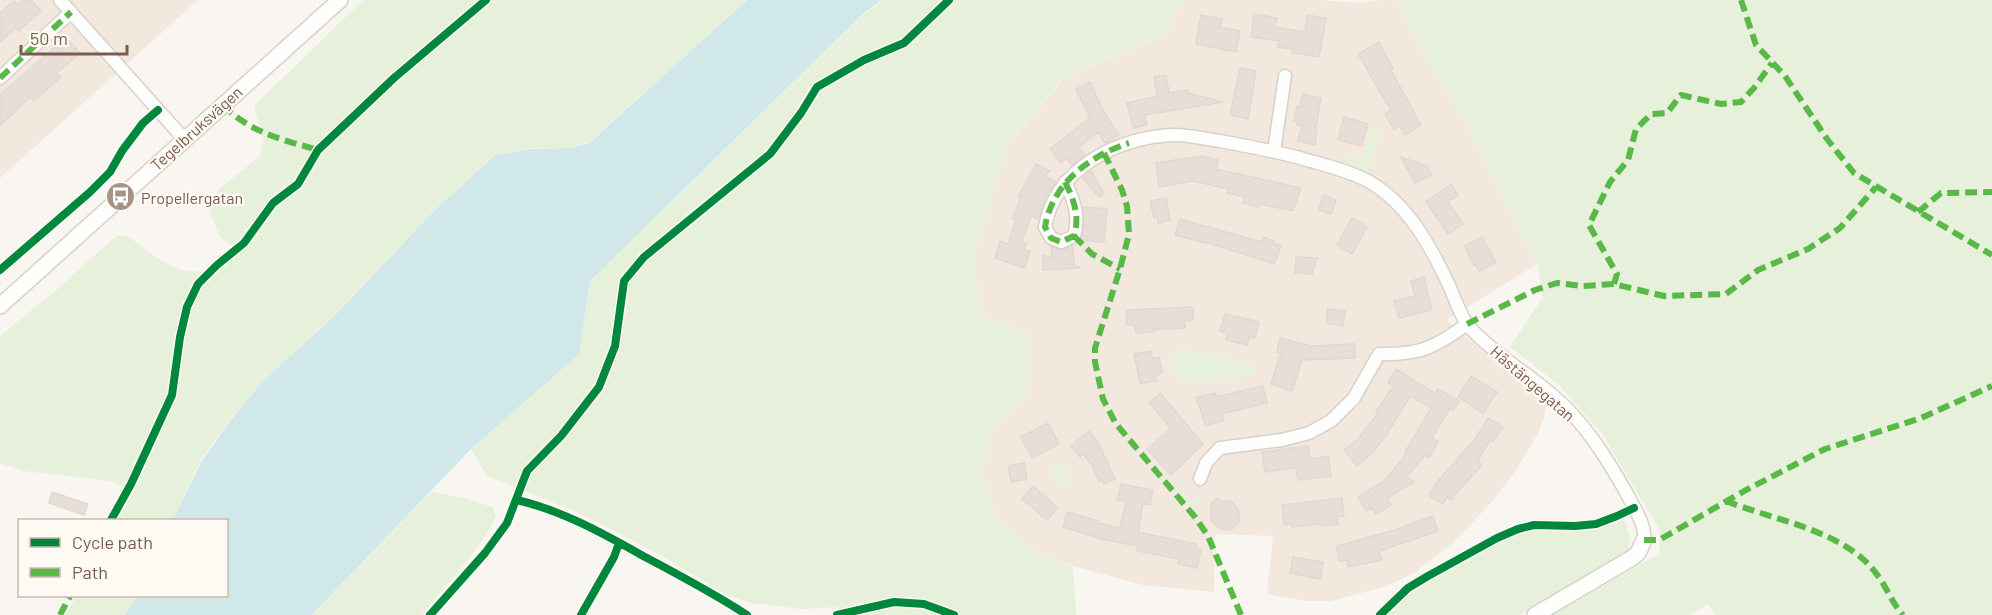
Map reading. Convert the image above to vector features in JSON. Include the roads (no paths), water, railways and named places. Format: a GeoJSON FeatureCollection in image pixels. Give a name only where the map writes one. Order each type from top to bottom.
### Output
{"type":"FeatureCollection","features":[{"type":"Feature","properties":{"kind":"street"},"geometry":{"type":"LineString","coordinates":[[60,0],[184,139]]}},
{"type":"Feature","properties":{"kind":"street","name":"Tegelbruksvägen"},"geometry":{"type":"LineString","coordinates":[[0,306],[340,0]]}},
{"type":"Feature","properties":{"kind":"street"},"geometry":{"type":"LineString","coordinates":[[0,78],[71,12]]}},
{"type":"Feature","properties":{"kind":"street"},"geometry":{"type":"LineString","coordinates":[[1274,151],[1285,76]]}},
{"type":"Feature","properties":{"kind":"street","name":"Hästängegatan"},"geometry":{"type":"LineString","coordinates":[[1065,182],[1087,163],[1110,150],[1159,136],[1175,135],[1274,151],[1335,168],[1368,181],[1406,213],[1428,243],[1467,324],[1492,347],[1553,395],[1593,439],[1634,508],[1642,527],[1644,540]]}},
{"type":"Feature","properties":{"kind":"street"},"geometry":{"type":"LineString","coordinates":[[1200,479],[1206,463],[1220,448],[1282,440],[1309,433],[1331,421],[1354,398],[1379,354],[1416,353],[1450,337],[1467,324]]}},
{"type":"Feature","properties":{"kind":"street"},"geometry":{"type":"LineString","coordinates":[[1535,615],[1632,558],[1638,553],[1644,540]]}},
{"type":"Feature","properties":{"kind":"water"},"geometry":{"type":"Polygon","coordinates":[[[747,0],[881,0],[864,13],[590,281],[579,354],[471,449],[312,615],[125,615],[136,597],[228,597],[228,519],[173,519],[201,462],[236,413],[263,381],[333,317],[435,210],[495,155],[531,149],[569,148],[589,143],[747,0]]]}},
{"type":"Feature","properties":{"kind":"place","name":"Propellergatan"},"geometry":{"type":"Point","coordinates":[120,197]}}]}
